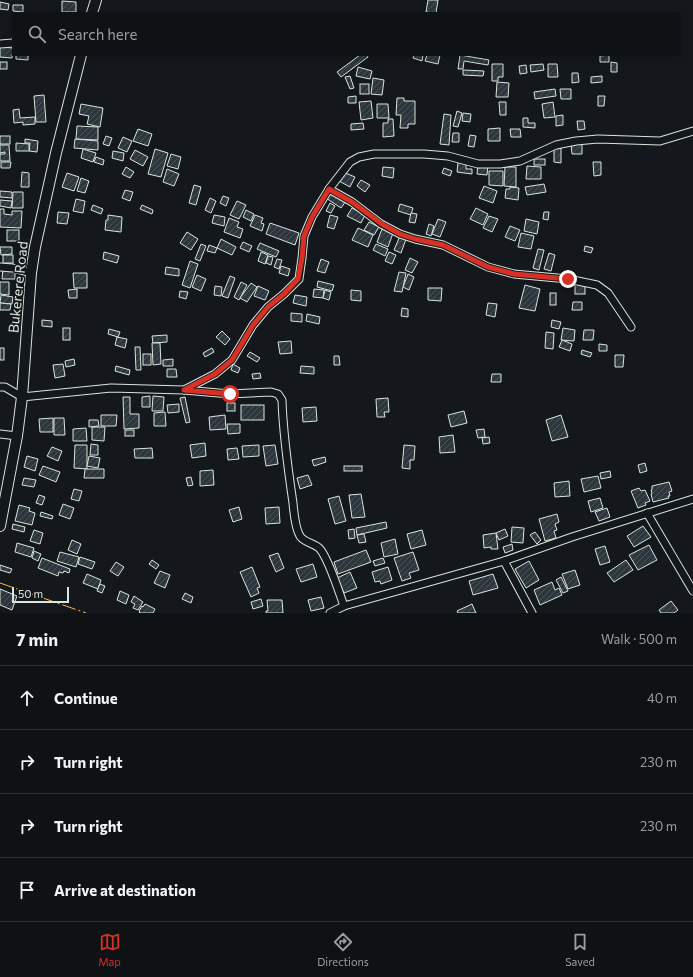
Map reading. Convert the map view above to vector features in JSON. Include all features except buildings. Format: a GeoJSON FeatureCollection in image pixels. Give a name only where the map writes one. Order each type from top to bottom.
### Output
{"type":"FeatureCollection","features":[{"type":"Feature","properties":{"kind":"street"},"geometry":{"type":"LineString","coordinates":[[92,12],[96,0]]}},
{"type":"Feature","properties":{"kind":"street"},"geometry":{"type":"LineString","coordinates":[[0,44],[12,43]]}},
{"type":"Feature","properties":{"kind":"street","name":"Bukerere Road"},"geometry":{"type":"LineString","coordinates":[[0,526],[18,436],[31,274],[35,247],[56,153],[81,56]]}},
{"type":"Feature","properties":{"kind":"street"},"geometry":{"type":"LineString","coordinates":[[184,390],[215,374],[232,360],[253,325],[268,307],[284,294],[298,279],[304,236],[312,217],[329,189],[350,162],[359,157],[374,154],[448,156],[478,164],[500,164],[520,161],[556,145],[576,141],[598,139],[660,141],[693,131]]}},
{"type":"Feature","properties":{"kind":"street"},"geometry":{"type":"LineString","coordinates":[[329,189],[352,202],[382,224],[400,234],[443,245],[488,267],[514,274],[568,279],[597,285],[608,293],[631,327]]}},
{"type":"Feature","properties":{"kind":"street"},"geometry":{"type":"LineString","coordinates":[[0,267],[14,268],[31,274]]}},
{"type":"Feature","properties":{"kind":"street"},"geometry":{"type":"LineString","coordinates":[[0,387],[5,387],[22,397],[111,388],[184,390],[230,394],[271,392],[278,394],[282,400],[288,470],[295,520],[299,534],[301,538],[321,549],[327,560],[344,606]]}},
{"type":"Feature","properties":{"kind":"street"},"geometry":{"type":"LineString","coordinates":[[0,434],[18,436]]}},
{"type":"Feature","properties":{"kind":"street"},"geometry":{"type":"LineString","coordinates":[[330,613],[344,606],[504,561],[693,499]]}},
{"type":"Feature","properties":{"kind":"street"},"geometry":{"type":"LineString","coordinates":[[647,513],[693,592]]}},
{"type":"Feature","properties":{"kind":"street"},"geometry":{"type":"LineString","coordinates":[[504,561],[532,613]]}},
{"type":"Feature","properties":{"kind":"power"},"geometry":{"type":"LineString","coordinates":[[0,583],[86,613]]}},
{"type":"Feature","properties":{"kind":"route"},"geometry":{"type":"LineString","coordinates":[[230,394],[184,390],[215,374],[232,360],[253,325],[268,307],[284,294],[298,279],[304,236],[312,217],[329,189],[352,202],[382,224],[400,234],[443,245],[488,267],[514,274],[568,279]]}}]}
